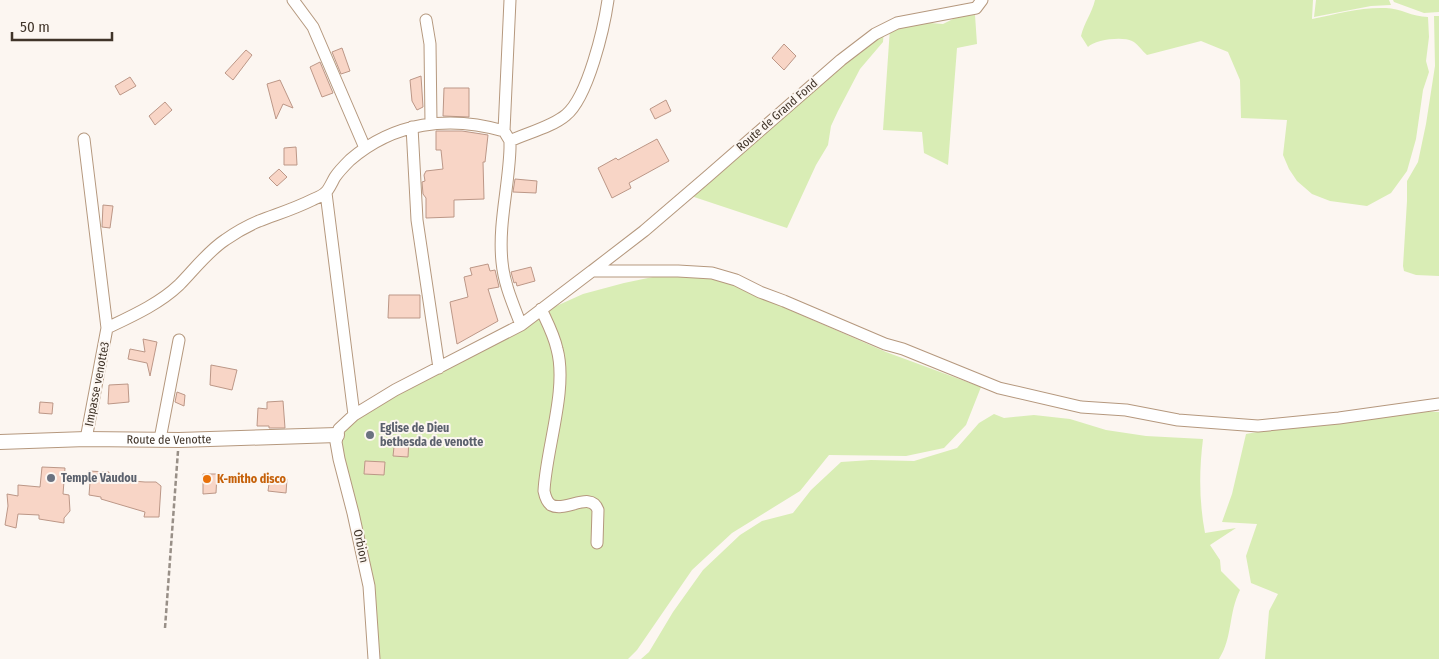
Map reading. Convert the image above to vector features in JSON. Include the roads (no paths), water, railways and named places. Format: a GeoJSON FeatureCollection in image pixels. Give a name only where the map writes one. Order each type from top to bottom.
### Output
{"type":"FeatureCollection","features":[{"type":"Feature","properties":{"kind":"street"},"geometry":{"type":"LineString","coordinates":[[293,0],[313,27],[365,148]]}},
{"type":"Feature","properties":{"kind":"street"},"geometry":{"type":"LineString","coordinates":[[510,0],[507,136],[510,158],[503,209],[502,262],[508,290],[521,325]]}},
{"type":"Feature","properties":{"kind":"street"},"geometry":{"type":"LineString","coordinates":[[354,415],[326,193],[336,174],[365,148],[412,127],[431,122],[450,122],[490,127],[507,136],[557,121],[567,114],[576,103],[589,74],[604,26],[608,0]]}},
{"type":"Feature","properties":{"kind":"street","name":"Route de Grand Fond"},"geometry":{"type":"LineString","coordinates":[[337,435],[343,424],[354,415],[395,390],[521,325],[644,230],[841,60],[875,34],[897,23],[976,8],[982,0]]}},
{"type":"Feature","properties":{"kind":"street"},"geometry":{"type":"LineString","coordinates":[[426,20],[430,44],[431,122]]}},
{"type":"Feature","properties":{"kind":"street"},"geometry":{"type":"LineString","coordinates":[[412,127],[417,220],[438,368]]}},
{"type":"Feature","properties":{"kind":"street","name":"Impasse venotte3"},"geometry":{"type":"LineString","coordinates":[[84,139],[107,328],[86,440]]}},
{"type":"Feature","properties":{"kind":"street"},"geometry":{"type":"LineString","coordinates":[[107,328],[149,307],[178,285],[198,263],[225,240],[256,222],[293,210],[326,193]]}},
{"type":"Feature","properties":{"kind":"street"},"geometry":{"type":"LineString","coordinates":[[592,271],[712,273],[736,280],[760,292],[885,344],[903,349],[999,388],[1082,407],[1126,410],[1178,420],[1258,426],[1339,418],[1439,404]]}},
{"type":"Feature","properties":{"kind":"street"},"geometry":{"type":"LineString","coordinates":[[541,309],[558,349],[560,365],[559,387],[544,491],[551,505],[557,506],[586,502],[596,506],[598,510],[597,543]]}},
{"type":"Feature","properties":{"kind":"street"},"geometry":{"type":"LineString","coordinates":[[160,439],[179,340]]}},
{"type":"Feature","properties":{"kind":"street","name":"Route de Venotte"},"geometry":{"type":"LineString","coordinates":[[0,442],[179,440],[337,435]]}},
{"type":"Feature","properties":{"kind":"street","name":"Orbion"},"geometry":{"type":"LineString","coordinates":[[337,435],[337,450],[341,471],[353,513],[369,586],[374,659]]}},
{"type":"Feature","properties":{"kind":"place","name":"Eglise de Dieu bethesda de venotte"},"geometry":{"type":"Point","coordinates":[370,435]}},
{"type":"Feature","properties":{"kind":"place","name":"Temple Vaudou"},"geometry":{"type":"Point","coordinates":[51,478]}},
{"type":"Feature","properties":{"kind":"place","name":"K-mitho disco"},"geometry":{"type":"Point","coordinates":[207,479]}}]}
